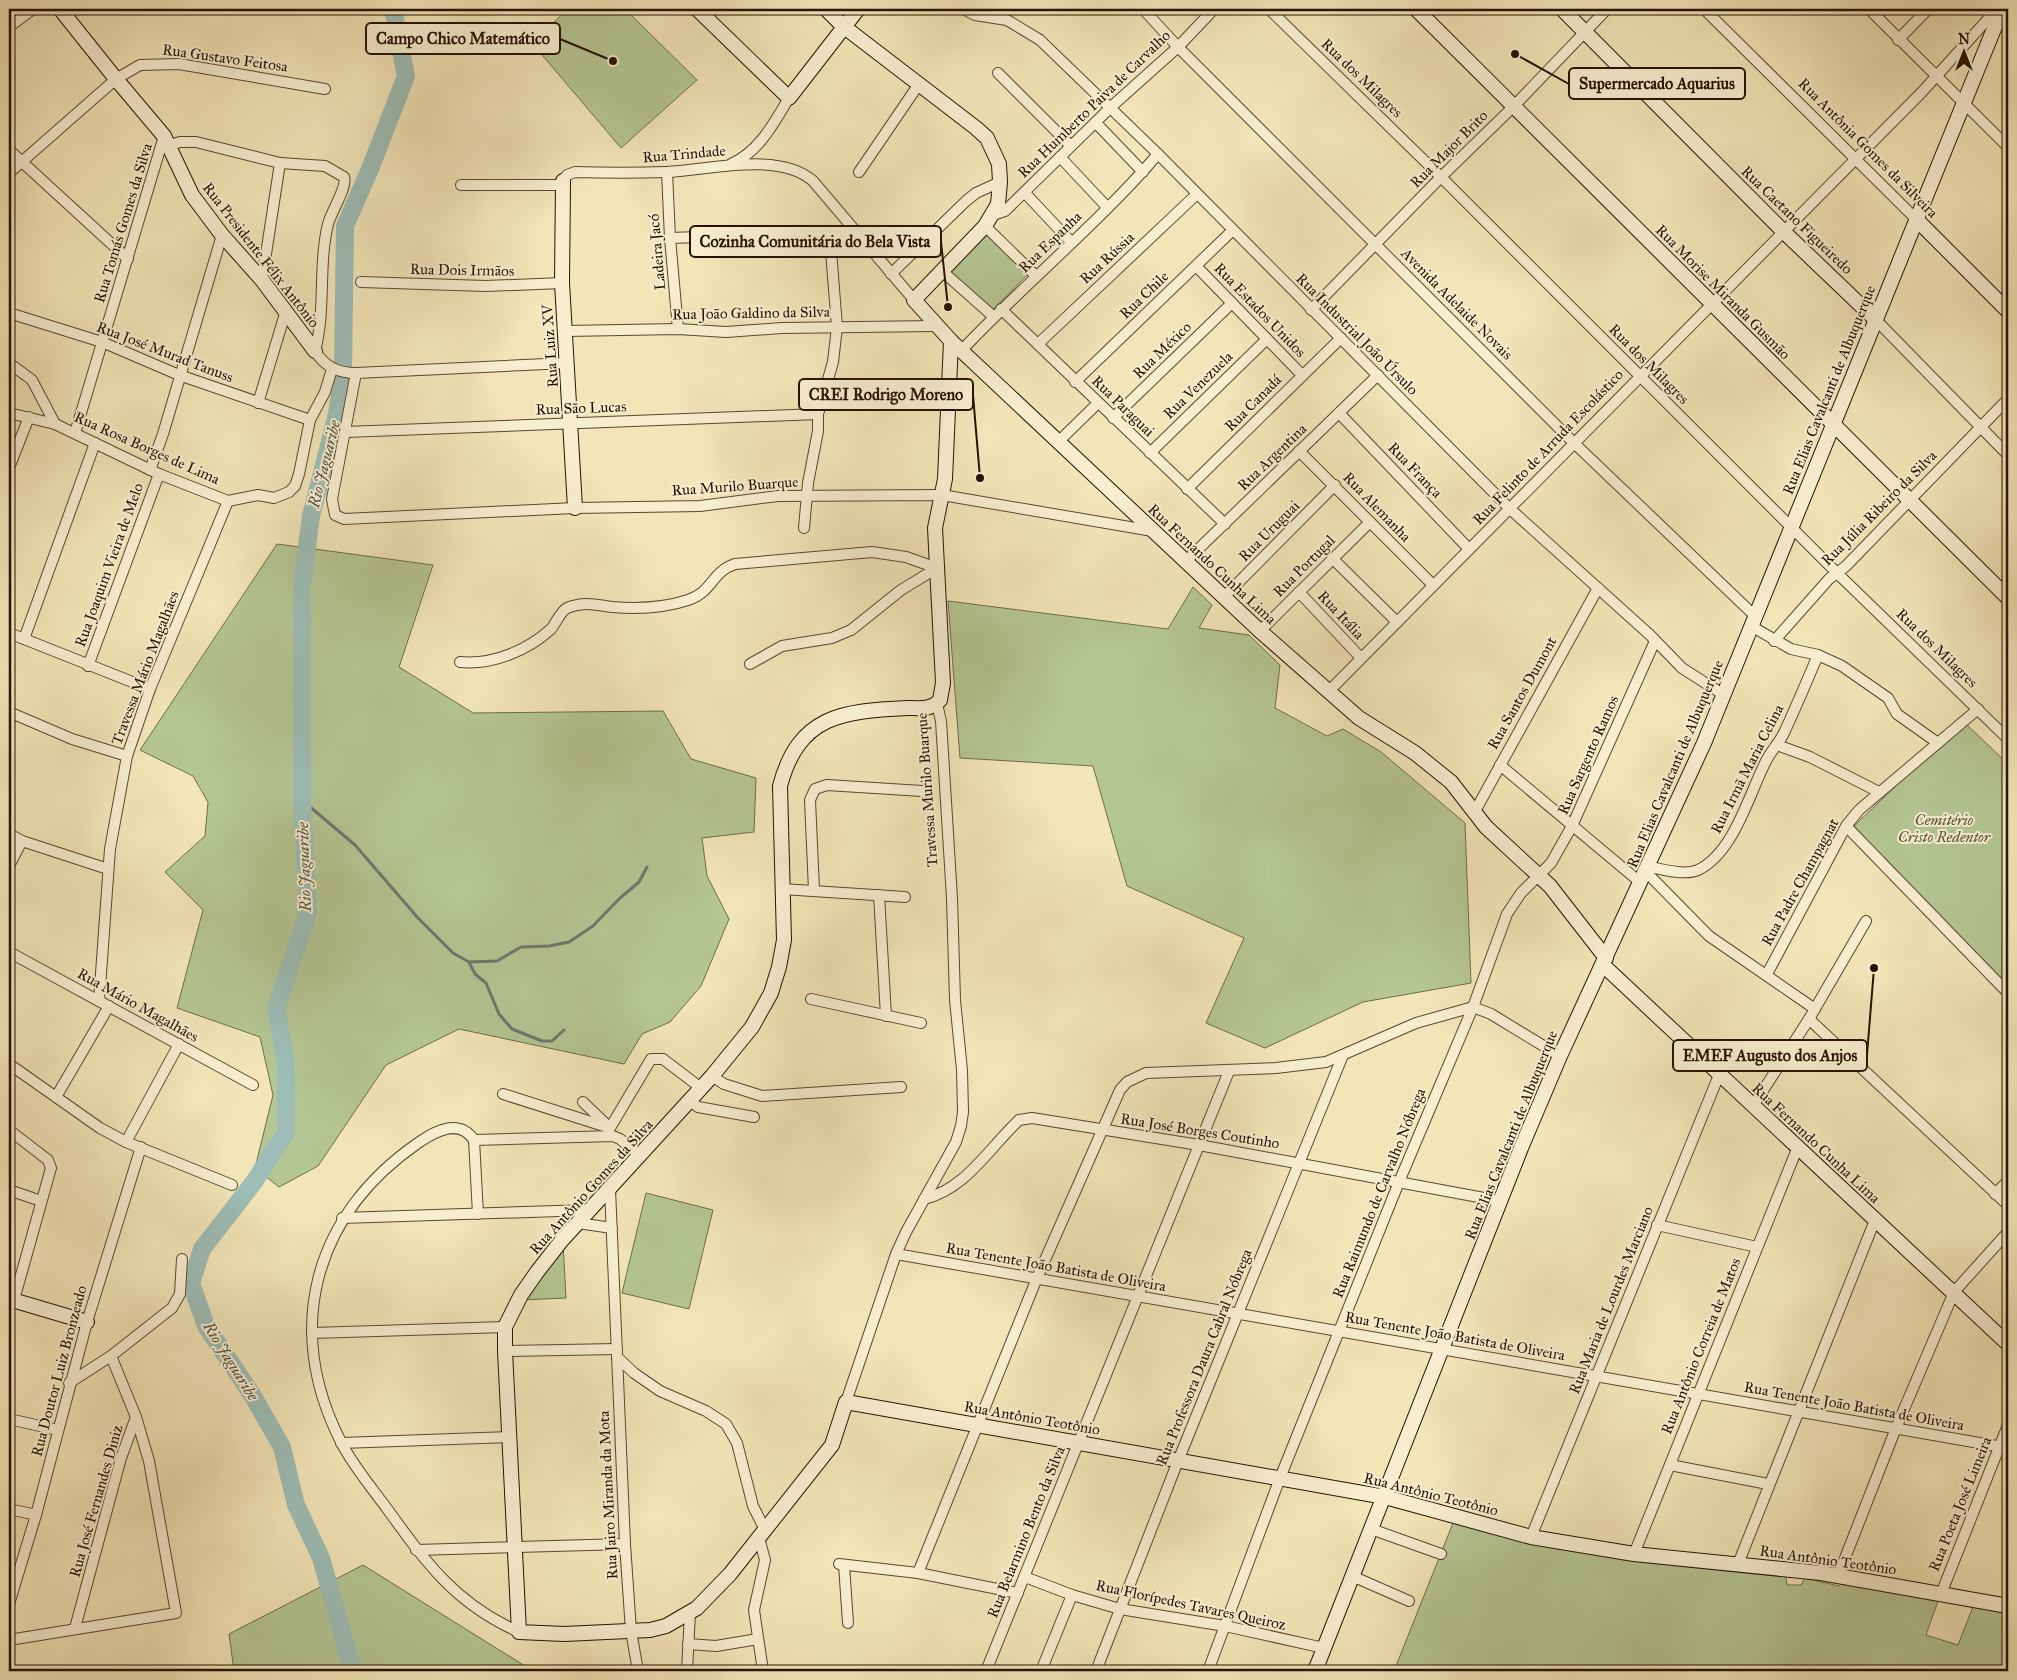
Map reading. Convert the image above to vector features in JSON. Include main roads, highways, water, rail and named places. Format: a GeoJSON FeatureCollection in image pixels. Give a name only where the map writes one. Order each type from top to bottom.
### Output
{"type":"FeatureCollection","features":[{"type":"Feature","properties":{"kind":"waterway","name":"Rio Jaguaribe"},"geometry":{"type":"LineString","coordinates":[[353,1671],[321,1558],[296,1505],[282,1447],[251,1393],[206,1326],[191,1283],[202,1249],[254,1182],[286,1132],[286,1062],[276,1009],[308,912],[302,800],[302,586],[311,516],[337,414],[343,373],[345,226],[370,169],[406,76],[393,9]]}},
{"type":"Feature","properties":{"kind":"waterway"},"geometry":{"type":"LineString","coordinates":[[302,800],[355,845],[418,918],[453,953],[469,962],[497,961],[521,947],[549,946],[569,942],[593,926],[619,899],[639,882],[647,867]]}},
{"type":"Feature","properties":{"kind":"waterway"},"geometry":{"type":"LineString","coordinates":[[469,962],[475,974],[486,983],[499,1014],[512,1029],[542,1041],[552,1041],[564,1030]]}},
{"type":"Feature","properties":{"kind":"place","name":"Supermercado Aquarius"},"geometry":{"type":"Point","coordinates":[1515,54]}},
{"type":"Feature","properties":{"kind":"place","name":"Campo Chico Matemático"},"geometry":{"type":"Point","coordinates":[613,61]}},
{"type":"Feature","properties":{"kind":"place","name":"Cozinha Comunitária do Bela Vista"},"geometry":{"type":"Point","coordinates":[948,307]}},
{"type":"Feature","properties":{"kind":"place","name":"CREI Rodrigo Moreno"},"geometry":{"type":"Point","coordinates":[980,478]}},
{"type":"Feature","properties":{"kind":"place","name":"EMEF Augusto dos Anjos"},"geometry":{"type":"Point","coordinates":[1874,968]}},
{"type":"Feature","properties":{"kind":"park label","name":"Cemitério Cristo Redentor"},"geometry":{"type":"Point","coordinates":[1944,828]}}]}
